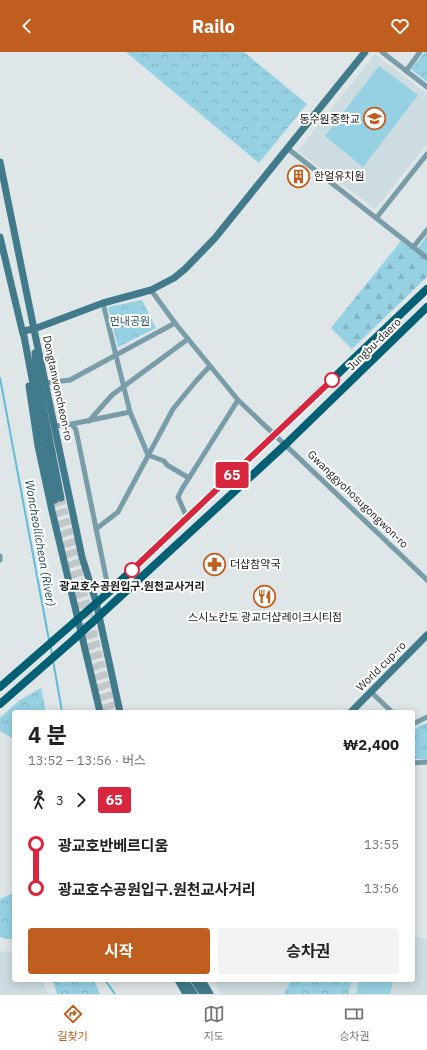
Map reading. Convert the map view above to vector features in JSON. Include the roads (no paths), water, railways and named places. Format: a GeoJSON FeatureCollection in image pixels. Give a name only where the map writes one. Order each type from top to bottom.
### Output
{"type":"FeatureCollection","features":[{"type":"Feature","properties":{"kind":"main road"},"geometry":{"type":"LineString","coordinates":[[23,331],[34,329],[103,304],[150,290],[174,278],[185,269],[215,238],[365,52]]}},
{"type":"Feature","properties":{"kind":"main road","name":"Dongtanwoncheon-ro"},"geometry":{"type":"LineString","coordinates":[[0,162],[82,557],[96,602],[120,710]]}},
{"type":"Feature","properties":{"kind":"main road"},"geometry":{"type":"LineString","coordinates":[[0,237],[23,331],[58,499],[36,370],[34,329]]}},
{"type":"Feature","properties":{"kind":"main road","name":"Jungbu-daero"},"geometry":{"type":"LineString","coordinates":[[0,687],[109,592],[427,289]]}},
{"type":"Feature","properties":{"kind":"main road","name":"Jungbu-daero"},"geometry":{"type":"LineString","coordinates":[[0,704],[80,634],[286,444],[427,307]]}},
{"type":"Feature","properties":{"kind":"main road"},"geometry":{"type":"LineString","coordinates":[[23,331],[26,371],[38,446],[78,618],[80,634],[99,710]]}},
{"type":"Feature","properties":{"kind":"main road","name":"World cup-ro"},"geometry":{"type":"LineString","coordinates":[[353,710],[427,635]]}},
{"type":"Feature","properties":{"kind":"main road"},"geometry":{"type":"LineString","coordinates":[[179,982],[186,994]]}},
{"type":"Feature","properties":{"kind":"main road"},"geometry":{"type":"LineString","coordinates":[[186,982],[194,994]]}},
{"type":"Feature","properties":{"kind":"main road"},"geometry":{"type":"LineString","coordinates":[[195,982],[203,994]]}},
{"type":"Feature","properties":{"kind":"main road"},"geometry":{"type":"LineString","coordinates":[[203,982],[210,994]]}},
{"type":"Feature","properties":{"kind":"street"},"geometry":{"type":"LineString","coordinates":[[382,52],[427,87]]}},
{"type":"Feature","properties":{"kind":"street"},"geometry":{"type":"LineString","coordinates":[[406,71],[420,52]]}},
{"type":"Feature","properties":{"kind":"street"},"geometry":{"type":"LineString","coordinates":[[287,148],[414,246],[427,258]]}},
{"type":"Feature","properties":{"kind":"street"},"geometry":{"type":"LineString","coordinates":[[377,217],[427,154]]}},
{"type":"Feature","properties":{"kind":"street"},"geometry":{"type":"LineString","coordinates":[[414,246],[427,230]]}},
{"type":"Feature","properties":{"kind":"street","name":"Gwanggyohosugongwon-ro"},"geometry":{"type":"LineString","coordinates":[[150,290],[238,400],[286,444],[427,580]]}},
{"type":"Feature","properties":{"kind":"street"},"geometry":{"type":"LineString","coordinates":[[103,304],[130,412],[148,455],[164,461],[167,465],[189,478]]}},
{"type":"Feature","properties":{"kind":"street"},"geometry":{"type":"LineString","coordinates":[[45,383],[70,380],[175,323]]}},
{"type":"Feature","properties":{"kind":"street"},"geometry":{"type":"LineString","coordinates":[[89,421],[112,395],[188,339]]}},
{"type":"Feature","properties":{"kind":"street"},"geometry":{"type":"LineString","coordinates":[[96,529],[118,512],[173,409],[210,366]]}},
{"type":"Feature","properties":{"kind":"street"},"geometry":{"type":"LineString","coordinates":[[186,518],[178,498],[182,489],[238,400]]}},
{"type":"Feature","properties":{"kind":"street"},"geometry":{"type":"LineString","coordinates":[[54,426],[89,421],[130,412]]}},
{"type":"Feature","properties":{"kind":"street"},"geometry":{"type":"LineString","coordinates":[[72,424],[76,430],[109,592]]}},
{"type":"Feature","properties":{"kind":"street"},"geometry":{"type":"LineString","coordinates":[[371,692],[390,710]]}},
{"type":"Feature","properties":{"kind":"street"},"geometry":{"type":"LineString","coordinates":[[415,723],[427,717]]}},
{"type":"Feature","properties":{"kind":"street"},"geometry":{"type":"LineString","coordinates":[[415,763],[427,762]]}},
{"type":"Feature","properties":{"kind":"waterway","name":"Woncheollicheon (River)"},"geometry":{"type":"LineString","coordinates":[[0,378],[49,640]]}},
{"type":"Feature","properties":{"kind":"waterway","name":"Woncheollicheon (River)"},"geometry":{"type":"LineString","coordinates":[[51,646],[52,656]]}},
{"type":"Feature","properties":{"kind":"waterway","name":"Woncheollicheon (River)"},"geometry":{"type":"LineString","coordinates":[[53,660],[62,710]]}},
{"type":"Feature","properties":{"kind":"waterway","name":"Woncheollicheon (River)"},"geometry":{"type":"LineString","coordinates":[[106,982],[115,994]]}},
{"type":"Feature","properties":{"kind":"tunnel"},"geometry":{"type":"LineString","coordinates":[[61,498],[113,710]]}},
{"type":"Feature","properties":{"kind":"tunnel"},"geometry":{"type":"LineString","coordinates":[[55,500],[106,710]]}},
{"type":"Feature","properties":{"kind":"place","name":"동수원중학교"},"geometry":{"type":"Point","coordinates":[375,119]}},
{"type":"Feature","properties":{"kind":"place","name":"한얼유치원"},"geometry":{"type":"Point","coordinates":[299,176]}},
{"type":"Feature","properties":{"kind":"place","name":"더샵참약국"},"geometry":{"type":"Point","coordinates":[214,564]}},
{"type":"Feature","properties":{"kind":"place","name":"광교호수공원입구.원천교사거리"},"geometry":{"type":"Point","coordinates":[132,570]}},
{"type":"Feature","properties":{"kind":"place","name":"스시노칸도 광교더샵레이크시티점"},"geometry":{"type":"Point","coordinates":[265,597]}},
{"type":"Feature","properties":{"kind":"park label","name":"먼내공원"},"geometry":{"type":"Point","coordinates":[130,321]}}]}
